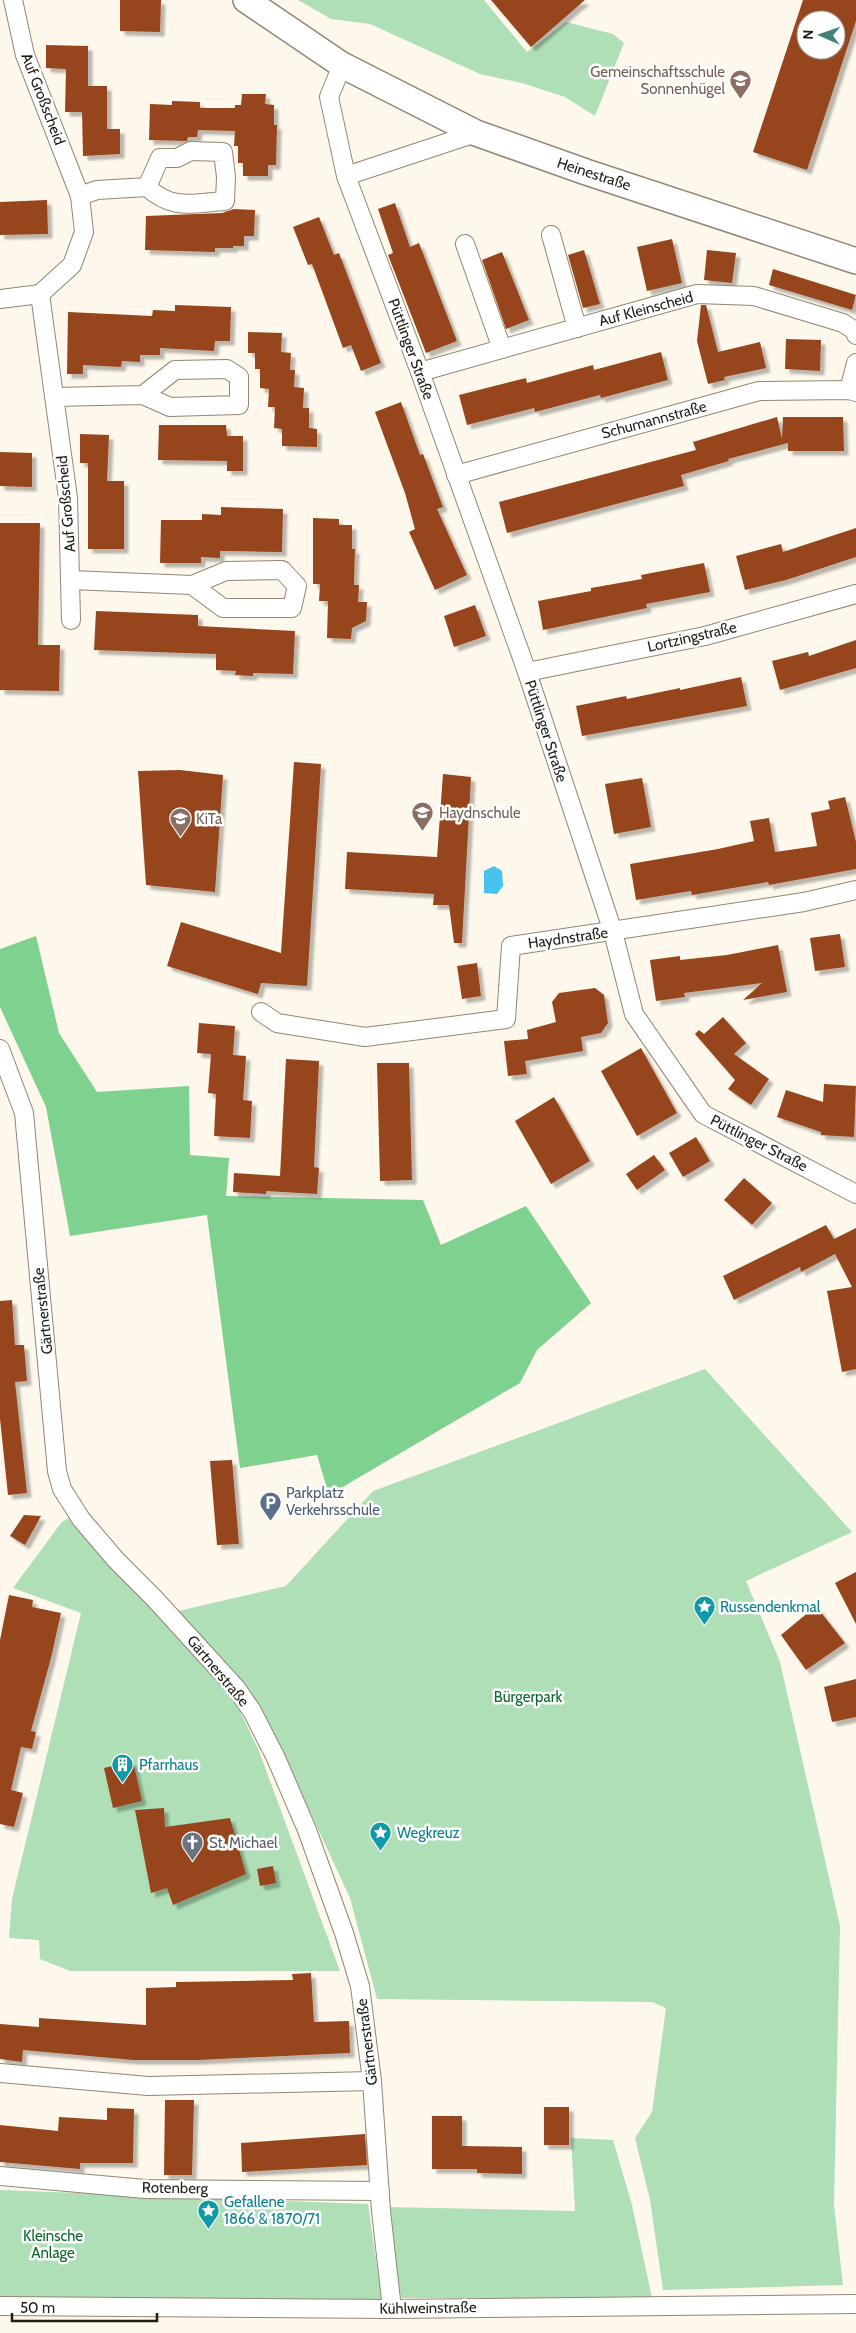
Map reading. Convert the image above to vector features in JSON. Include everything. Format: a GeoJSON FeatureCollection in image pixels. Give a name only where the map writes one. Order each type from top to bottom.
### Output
{"type":"FeatureCollection","features":[{"type":"Feature","properties":{"kind":"main road"},"geometry":{"type":"LineString","coordinates":[[246,0],[342,65]]}},
{"type":"Feature","properties":{"kind":"main road","name":"Heinestraße"},"geometry":{"type":"LineString","coordinates":[[342,65],[476,133],[586,172],[856,261]]}},
{"type":"Feature","properties":{"kind":"street","name":"Auf Großscheid"},"geometry":{"type":"LineString","coordinates":[[13,0],[25,55],[80,196],[84,232],[72,265],[40,294],[68,498],[71,620]]}},
{"type":"Feature","properties":{"kind":"street","name":"Püttlinger Straße"},"geometry":{"type":"LineString","coordinates":[[342,65],[329,97],[346,176],[420,372],[526,672],[613,932],[634,1014],[703,1114],[856,1194]]}},
{"type":"Feature","properties":{"kind":"street"},"geometry":{"type":"LineString","coordinates":[[346,176],[476,133]]}},
{"type":"Feature","properties":{"kind":"street"},"geometry":{"type":"LineString","coordinates":[[80,196],[97,190],[147,187],[158,197],[174,204],[224,200],[226,177],[223,152],[191,151],[177,158],[160,158],[147,187]]}},
{"type":"Feature","properties":{"kind":"street"},"geometry":{"type":"LineString","coordinates":[[552,235],[577,328]]}},
{"type":"Feature","properties":{"kind":"street"},"geometry":{"type":"LineString","coordinates":[[465,244],[502,349]]}},
{"type":"Feature","properties":{"kind":"street"},"geometry":{"type":"LineString","coordinates":[[0,299],[40,294]]}},
{"type":"Feature","properties":{"kind":"street","name":"Auf Kleinscheid"},"geometry":{"type":"LineString","coordinates":[[420,372],[697,294],[754,296],[843,323],[855,331],[856,335]]}},
{"type":"Feature","properties":{"kind":"street"},"geometry":{"type":"LineString","coordinates":[[853,391],[856,362]]}},
{"type":"Feature","properties":{"kind":"street"},"geometry":{"type":"LineString","coordinates":[[55,397],[143,395],[170,407],[239,405],[239,378],[227,369],[175,370],[143,395]]}},
{"type":"Feature","properties":{"kind":"street","name":"Schumannstraße"},"geometry":{"type":"LineString","coordinates":[[456,475],[759,391],[853,391]]}},
{"type":"Feature","properties":{"kind":"street"},"geometry":{"type":"LineString","coordinates":[[71,580],[192,585],[226,571],[282,570],[298,586],[292,608],[223,608],[192,585]]}},
{"type":"Feature","properties":{"kind":"street","name":"Lortzingstraße"},"geometry":{"type":"LineString","coordinates":[[526,672],[706,636],[856,594]]}},
{"type":"Feature","properties":{"kind":"street","name":"Haydnstraße"},"geometry":{"type":"LineString","coordinates":[[261,1012],[277,1023],[365,1037],[506,1019],[511,946],[804,902],[856,890]]}},
{"type":"Feature","properties":{"kind":"street","name":"Gärtnerstraße"},"geometry":{"type":"LineString","coordinates":[[2,1058],[24,1113],[56,1461],[62,1489],[81,1519],[116,1560],[154,1598],[236,1688],[252,1711],[266,1737],[308,1830],[344,1933],[360,1986],[372,2081],[380,2191],[392,2309]]}},
{"type":"Feature","properties":{"kind":"street"},"geometry":{"type":"LineString","coordinates":[[0,2073],[148,2086],[372,2081]]}},
{"type":"Feature","properties":{"kind":"street","name":"Rotenberg"},"geometry":{"type":"LineString","coordinates":[[0,2176],[145,2189],[380,2191]]}},
{"type":"Feature","properties":{"kind":"street","name":"Kühlweinstraße"},"geometry":{"type":"LineString","coordinates":[[0,2306],[392,2309],[856,2304]]}},
{"type":"Feature","properties":{"kind":"green space"},"geometry":{"type":"Polygon","coordinates":[[[298,0],[484,0],[527,52],[566,22],[613,34],[624,43],[595,116],[565,97],[522,83],[480,74],[370,24],[331,19],[298,0]]]}},
{"type":"Feature","properties":{"kind":"green space"},"geometry":{"type":"Polygon","coordinates":[[[36,936],[59,1033],[97,1092],[189,1086],[190,1155],[229,1158],[226,1196],[423,1200],[441,1245],[526,1206],[591,1303],[537,1350],[520,1383],[329,1495],[317,1455],[240,1468],[207,1215],[70,1236],[46,1107],[0,1007],[0,949],[36,936]]]}},
{"type":"Feature","properties":{"kind":"green space","name":"Bürgerpark"},"geometry":{"type":"Polygon","coordinates":[[[705,1369],[852,1532],[746,1581],[780,1662],[840,1926],[834,2205],[843,2285],[663,2290],[650,2200],[635,2138],[652,2112],[666,2008],[652,2002],[377,1999],[350,1898],[272,1730],[174,1612],[286,1586],[373,1491],[705,1369]]]}},
{"type":"Feature","properties":{"kind":"green space"},"geometry":{"type":"Polygon","coordinates":[[[68,1518],[224,1688],[240,1711],[259,1751],[340,1971],[70,1971],[40,1959],[39,1940],[9,1938],[12,1899],[81,1613],[13,1588],[61,1523],[68,1518]]]}},
{"type":"Feature","properties":{"kind":"green space"},"geometry":{"type":"Polygon","coordinates":[[[571,2138],[613,2140],[632,2205],[652,2298],[401,2298],[386,2207],[575,2211],[571,2138]]]}},
{"type":"Feature","properties":{"kind":"green space","name":"Kleinsche Anlage"},"geometry":{"type":"Polygon","coordinates":[[[0,2190],[368,2204],[382,2301],[0,2298],[0,2190]]]}},
{"type":"Feature","properties":{"kind":"water"},"geometry":{"type":"Polygon","coordinates":[[[494,866],[502,871],[503,886],[497,894],[484,893],[484,871],[494,866]]]}},
{"type":"Feature","properties":{"kind":"building"},"geometry":{"type":"Polygon","coordinates":[[[120,0],[161,0],[160,32],[120,31],[120,0]]]}},
{"type":"Feature","properties":{"kind":"building"},"geometry":{"type":"Polygon","coordinates":[[[491,0],[585,0],[531,47],[491,0]]]}},
{"type":"Feature","properties":{"kind":"building"},"geometry":{"type":"Polygon","coordinates":[[[803,0],[856,0],[856,21],[846,51],[846,10],[800,10],[803,0]]]}},
{"type":"Feature","properties":{"kind":"building"},"geometry":{"type":"Polygon","coordinates":[[[796,21],[796,60],[843,60],[807,170],[753,152],[796,21]]]}},
{"type":"Feature","properties":{"kind":"building"},"geometry":{"type":"Polygon","coordinates":[[[46,45],[88,46],[88,86],[107,86],[107,129],[120,129],[120,154],[83,156],[82,112],[65,112],[66,69],[46,68],[46,45]]]}},
{"type":"Feature","properties":{"kind":"building"},"geometry":{"type":"Polygon","coordinates":[[[242,94],[266,94],[265,104],[274,105],[274,125],[277,125],[276,165],[268,165],[268,176],[243,176],[243,163],[238,163],[238,146],[234,146],[235,131],[198,130],[197,137],[188,137],[187,141],[149,140],[150,104],[172,105],[172,101],[200,102],[200,108],[235,108],[235,105],[241,105],[242,94]]]}},
{"type":"Feature","properties":{"kind":"building"},"geometry":{"type":"Polygon","coordinates":[[[47,200],[48,234],[0,235],[0,202],[47,200]]]}},
{"type":"Feature","properties":{"kind":"building"},"geometry":{"type":"Polygon","coordinates":[[[395,203],[410,247],[419,243],[457,341],[426,353],[388,255],[393,253],[378,209],[395,203]]]}},
{"type":"Feature","properties":{"kind":"building"},"geometry":{"type":"Polygon","coordinates":[[[234,209],[255,210],[254,236],[244,236],[244,246],[215,248],[215,252],[145,250],[146,216],[222,213],[234,209]]]}},
{"type":"Feature","properties":{"kind":"building"},"geometry":{"type":"Polygon","coordinates":[[[319,217],[334,255],[339,253],[381,363],[361,371],[351,345],[343,348],[312,264],[308,265],[293,227],[319,217]]]}},
{"type":"Feature","properties":{"kind":"building"},"geometry":{"type":"Polygon","coordinates":[[[672,239],[682,283],[647,291],[637,247],[672,239]]]}},
{"type":"Feature","properties":{"kind":"building"},"geometry":{"type":"Polygon","coordinates":[[[584,250],[600,304],[583,308],[568,255],[584,250]]]}},
{"type":"Feature","properties":{"kind":"building"},"geometry":{"type":"Polygon","coordinates":[[[707,250],[736,253],[732,283],[704,280],[707,250]]]}},
{"type":"Feature","properties":{"kind":"building"},"geometry":{"type":"Polygon","coordinates":[[[502,252],[529,320],[506,329],[482,260],[502,252]]]}},
{"type":"Feature","properties":{"kind":"building"},"geometry":{"type":"Polygon","coordinates":[[[773,269],[856,295],[852,310],[769,285],[773,269]]]}},
{"type":"Feature","properties":{"kind":"building"},"geometry":{"type":"Polygon","coordinates":[[[175,305],[231,307],[230,341],[215,341],[214,351],[160,348],[160,355],[140,355],[140,362],[122,361],[121,367],[83,365],[83,374],[67,374],[68,312],[152,316],[153,310],[175,311],[175,305]]]}},
{"type":"Feature","properties":{"kind":"building"},"geometry":{"type":"Polygon","coordinates":[[[701,305],[706,305],[718,352],[760,342],[766,368],[724,377],[725,380],[708,384],[697,341],[701,305]]]}},
{"type":"Feature","properties":{"kind":"building"},"geometry":{"type":"Polygon","coordinates":[[[248,332],[282,333],[281,352],[291,353],[290,370],[295,370],[294,387],[304,388],[303,408],[309,408],[309,428],[317,429],[317,447],[282,446],[282,429],[274,428],[275,407],[268,407],[269,389],[260,388],[260,369],[255,369],[255,353],[248,353],[248,332]]]}},
{"type":"Feature","properties":{"kind":"building"},"geometry":{"type":"Polygon","coordinates":[[[786,339],[821,340],[820,371],[785,369],[786,339]]]}},
{"type":"Feature","properties":{"kind":"building"},"geometry":{"type":"Polygon","coordinates":[[[661,352],[668,380],[601,398],[600,395],[535,412],[534,408],[467,425],[459,395],[526,378],[527,383],[593,365],[594,370],[661,352]]]}},
{"type":"Feature","properties":{"kind":"building"},"geometry":{"type":"Polygon","coordinates":[[[401,402],[420,455],[423,454],[443,507],[437,509],[467,575],[435,590],[409,532],[415,529],[405,493],[375,412],[401,402]]]}},
{"type":"Feature","properties":{"kind":"building"},"geometry":{"type":"Polygon","coordinates":[[[777,417],[782,439],[783,417],[843,417],[844,451],[788,451],[788,443],[728,459],[729,461],[681,475],[684,486],[507,533],[499,502],[696,450],[693,442],[777,417]]]}},
{"type":"Feature","properties":{"kind":"building"},"geometry":{"type":"Polygon","coordinates":[[[159,425],[226,425],[227,436],[243,436],[243,471],[227,471],[227,461],[158,460],[159,425]]]}},
{"type":"Feature","properties":{"kind":"building"},"geometry":{"type":"Polygon","coordinates":[[[80,434],[109,435],[107,481],[124,481],[124,549],[88,549],[88,463],[80,463],[80,434]]]}},
{"type":"Feature","properties":{"kind":"building"},"geometry":{"type":"Polygon","coordinates":[[[0,452],[32,453],[32,487],[0,486],[0,452]]]}},
{"type":"Feature","properties":{"kind":"building"},"geometry":{"type":"Polygon","coordinates":[[[221,507],[283,509],[282,552],[220,551],[220,558],[201,557],[201,563],[160,563],[161,520],[202,520],[202,514],[221,515],[221,507]]]}},
{"type":"Feature","properties":{"kind":"building"},"geometry":{"type":"Polygon","coordinates":[[[313,518],[339,519],[339,525],[352,525],[352,549],[355,549],[354,585],[359,585],[358,602],[367,602],[366,621],[352,628],[351,639],[327,638],[328,601],[319,601],[320,584],[313,584],[313,518]]]}},
{"type":"Feature","properties":{"kind":"building"},"geometry":{"type":"Polygon","coordinates":[[[0,523],[40,523],[38,645],[60,645],[59,691],[0,690],[0,523]]]}},
{"type":"Feature","properties":{"kind":"building"},"geometry":{"type":"Polygon","coordinates":[[[856,528],[856,557],[786,580],[745,590],[736,556],[781,544],[783,552],[856,528]]]}},
{"type":"Feature","properties":{"kind":"building"},"geometry":{"type":"Polygon","coordinates":[[[704,563],[710,592],[646,604],[647,608],[543,630],[538,601],[591,591],[591,588],[642,579],[641,575],[704,563]]]}},
{"type":"Feature","properties":{"kind":"building"},"geometry":{"type":"Polygon","coordinates":[[[475,605],[486,636],[454,647],[444,616],[475,605]]]}},
{"type":"Feature","properties":{"kind":"building"},"geometry":{"type":"Polygon","coordinates":[[[96,611],[198,615],[198,626],[295,631],[293,674],[253,673],[253,676],[235,675],[236,671],[216,670],[216,654],[94,650],[96,611]]]}},
{"type":"Feature","properties":{"kind":"building"},"geometry":{"type":"Polygon","coordinates":[[[856,640],[856,668],[780,690],[772,661],[808,652],[809,656],[856,640]]]}},
{"type":"Feature","properties":{"kind":"building"},"geometry":{"type":"Polygon","coordinates":[[[741,677],[747,706],[582,736],[576,706],[626,696],[627,699],[680,688],[680,690],[741,677]]]}},
{"type":"Feature","properties":{"kind":"building"},"geometry":{"type":"Polygon","coordinates":[[[294,762],[321,764],[307,986],[261,983],[258,994],[167,966],[181,922],[281,953],[294,762]]]}},
{"type":"Feature","properties":{"kind":"building","name":"KiTa"},"geometry":{"type":"Polygon","coordinates":[[[180,770],[223,775],[215,892],[146,885],[138,771],[180,770]]]}},
{"type":"Feature","properties":{"kind":"building"},"geometry":{"type":"Polygon","coordinates":[[[443,774],[471,777],[462,943],[454,943],[449,905],[433,905],[434,894],[345,889],[347,852],[437,857],[443,774]]]}},
{"type":"Feature","properties":{"kind":"building"},"geometry":{"type":"Polygon","coordinates":[[[642,778],[651,827],[614,834],[605,784],[642,778]]]}},
{"type":"Feature","properties":{"kind":"building"},"geometry":{"type":"Polygon","coordinates":[[[845,797],[856,842],[856,869],[769,885],[768,882],[692,895],[691,891],[636,900],[630,864],[754,841],[750,821],[769,818],[775,852],[817,846],[811,813],[830,809],[828,801],[845,797]]]}},
{"type":"Feature","properties":{"kind":"building"},"geometry":{"type":"Polygon","coordinates":[[[840,934],[845,967],[815,971],[810,938],[840,934]]]}},
{"type":"Feature","properties":{"kind":"building"},"geometry":{"type":"Polygon","coordinates":[[[778,945],[787,992],[743,1000],[762,983],[684,993],[685,997],[656,1001],[650,960],[680,956],[680,960],[727,955],[778,945]]]}},
{"type":"Feature","properties":{"kind":"building"},"geometry":{"type":"Polygon","coordinates":[[[477,963],[481,996],[462,999],[457,966],[477,963]]]}},
{"type":"Feature","properties":{"kind":"building"},"geometry":{"type":"Polygon","coordinates":[[[595,988],[604,995],[608,1023],[601,1033],[581,1037],[583,1051],[525,1061],[527,1074],[508,1076],[504,1041],[528,1039],[527,1030],[556,1022],[552,1002],[559,993],[595,988]]]}},
{"type":"Feature","properties":{"kind":"building"},"geometry":{"type":"Polygon","coordinates":[[[723,1017],[746,1043],[734,1054],[769,1079],[751,1105],[728,1089],[735,1080],[695,1034],[699,1030],[704,1034],[723,1017]]]}},
{"type":"Feature","properties":{"kind":"building"},"geometry":{"type":"Polygon","coordinates":[[[199,1023],[235,1026],[233,1055],[246,1056],[243,1100],[252,1101],[250,1138],[214,1136],[216,1094],[208,1093],[211,1054],[197,1053],[199,1023]]]}},
{"type":"Feature","properties":{"kind":"building"},"geometry":{"type":"Polygon","coordinates":[[[641,1048],[677,1113],[637,1136],[601,1071],[641,1048]]]}},
{"type":"Feature","properties":{"kind":"building"},"geometry":{"type":"Polygon","coordinates":[[[286,1059],[319,1061],[314,1167],[319,1168],[317,1194],[266,1191],[266,1194],[233,1192],[234,1173],[280,1176],[286,1059]]]}},
{"type":"Feature","properties":{"kind":"building"},"geometry":{"type":"Polygon","coordinates":[[[377,1063],[409,1063],[412,1180],[380,1181],[377,1063]]]}},
{"type":"Feature","properties":{"kind":"building"},"geometry":{"type":"Polygon","coordinates":[[[824,1084],[856,1086],[854,1137],[821,1135],[821,1132],[777,1117],[786,1090],[823,1102],[824,1084]]]}},
{"type":"Feature","properties":{"kind":"building"},"geometry":{"type":"Polygon","coordinates":[[[554,1097],[590,1161],[551,1184],[515,1121],[554,1097]]]}},
{"type":"Feature","properties":{"kind":"building"},"geometry":{"type":"Polygon","coordinates":[[[696,1137],[710,1161],[683,1177],[669,1153],[696,1137]]]}},
{"type":"Feature","properties":{"kind":"building"},"geometry":{"type":"Polygon","coordinates":[[[654,1155],[665,1170],[637,1190],[626,1174],[654,1155]]]}},
{"type":"Feature","properties":{"kind":"building"},"geometry":{"type":"Polygon","coordinates":[[[744,1178],[772,1203],[752,1225],[724,1200],[744,1178]]]}},
{"type":"Feature","properties":{"kind":"building"},"geometry":{"type":"Polygon","coordinates":[[[826,1225],[834,1239],[856,1228],[856,1369],[842,1372],[827,1291],[852,1287],[835,1254],[801,1272],[800,1267],[734,1300],[723,1276],[826,1225]]]}},
{"type":"Feature","properties":{"kind":"building"},"geometry":{"type":"Polygon","coordinates":[[[12,1300],[15,1345],[24,1345],[27,1381],[15,1382],[27,1493],[8,1495],[0,1419],[0,1301],[12,1300]]]}},
{"type":"Feature","properties":{"kind":"building"},"geometry":{"type":"Polygon","coordinates":[[[232,1460],[239,1544],[217,1545],[210,1461],[232,1460]]]}},
{"type":"Feature","properties":{"kind":"building"},"geometry":{"type":"Polygon","coordinates":[[[24,1515],[41,1516],[25,1545],[10,1536],[24,1515]]]}},
{"type":"Feature","properties":{"kind":"building"},"geometry":{"type":"Polygon","coordinates":[[[856,1572],[856,1624],[835,1583],[856,1572]]]}},
{"type":"Feature","properties":{"kind":"building"},"geometry":{"type":"Polygon","coordinates":[[[9,1595],[33,1600],[32,1607],[61,1613],[31,1731],[36,1732],[32,1749],[21,1747],[11,1790],[23,1793],[14,1827],[0,1824],[0,1640],[9,1595]]]}},
{"type":"Feature","properties":{"kind":"building"},"geometry":{"type":"Polygon","coordinates":[[[816,1606],[845,1643],[806,1670],[781,1635],[816,1606]]]}},
{"type":"Feature","properties":{"kind":"building"},"geometry":{"type":"Polygon","coordinates":[[[856,1679],[856,1717],[832,1722],[824,1687],[856,1679]]]}},
{"type":"Feature","properties":{"kind":"building","name":"Pfarrhaus"},"geometry":{"type":"Polygon","coordinates":[[[133,1761],[142,1801],[113,1808],[104,1768],[133,1761]]]}},
{"type":"Feature","properties":{"kind":"building","name":"St. Michael"},"geometry":{"type":"Polygon","coordinates":[[[164,1808],[165,1827],[230,1818],[246,1874],[173,1905],[167,1888],[151,1893],[135,1810],[164,1808]]]}},
{"type":"Feature","properties":{"kind":"building"},"geometry":{"type":"Polygon","coordinates":[[[273,1866],[276,1883],[260,1886],[257,1869],[273,1866]]]}},
{"type":"Feature","properties":{"kind":"building"},"geometry":{"type":"Polygon","coordinates":[[[311,1973],[314,2022],[349,2021],[350,2053],[197,2060],[133,2060],[23,2050],[22,2062],[0,2059],[0,2024],[39,2027],[39,2018],[146,2025],[146,1988],[176,1987],[176,1982],[293,1980],[292,1974],[311,1973]]]}},
{"type":"Feature","properties":{"kind":"building"},"geometry":{"type":"Polygon","coordinates":[[[165,2100],[194,2100],[192,2175],[164,2175],[165,2100]]]}},
{"type":"Feature","properties":{"kind":"building"},"geometry":{"type":"Polygon","coordinates":[[[544,2107],[569,2107],[569,2145],[544,2145],[544,2107]]]}},
{"type":"Feature","properties":{"kind":"building"},"geometry":{"type":"Polygon","coordinates":[[[107,2108],[134,2109],[133,2163],[80,2163],[80,2169],[0,2162],[0,2125],[58,2131],[59,2117],[107,2120],[107,2108]]]}},
{"type":"Feature","properties":{"kind":"building"},"geometry":{"type":"Polygon","coordinates":[[[432,2116],[462,2116],[462,2146],[522,2147],[522,2174],[477,2173],[477,2169],[432,2169],[432,2116]]]}},
{"type":"Feature","properties":{"kind":"building"},"geometry":{"type":"Polygon","coordinates":[[[365,2134],[367,2165],[242,2172],[241,2143],[365,2134]]]}},
{"type":"Feature","properties":{"kind":"place","name":"Gemeinschaftsschule Sonnenhügel"},"geometry":{"type":"Point","coordinates":[741,100]}},
{"type":"Feature","properties":{"kind":"place","name":"Haydnschule"},"geometry":{"type":"Point","coordinates":[423,832]}},
{"type":"Feature","properties":{"kind":"place","name":"KiTa"},"geometry":{"type":"Point","coordinates":[180,838]}},
{"type":"Feature","properties":{"kind":"place","name":"Parkplatz Verkehrsschule"},"geometry":{"type":"Point","coordinates":[270,1521]}},
{"type":"Feature","properties":{"kind":"place","name":"Russendenkmal"},"geometry":{"type":"Point","coordinates":[704,1626]}},
{"type":"Feature","properties":{"kind":"place","name":"Pfarrhaus"},"geometry":{"type":"Point","coordinates":[123,1784]}},
{"type":"Feature","properties":{"kind":"place","name":"Wegkreuz"},"geometry":{"type":"Point","coordinates":[381,1852]}},
{"type":"Feature","properties":{"kind":"place","name":"St. Michael"},"geometry":{"type":"Point","coordinates":[193,1862]}},
{"type":"Feature","properties":{"kind":"place","name":"Gefallene 1866 & 1870/71"},"geometry":{"type":"Point","coordinates":[208,2230]}}]}
